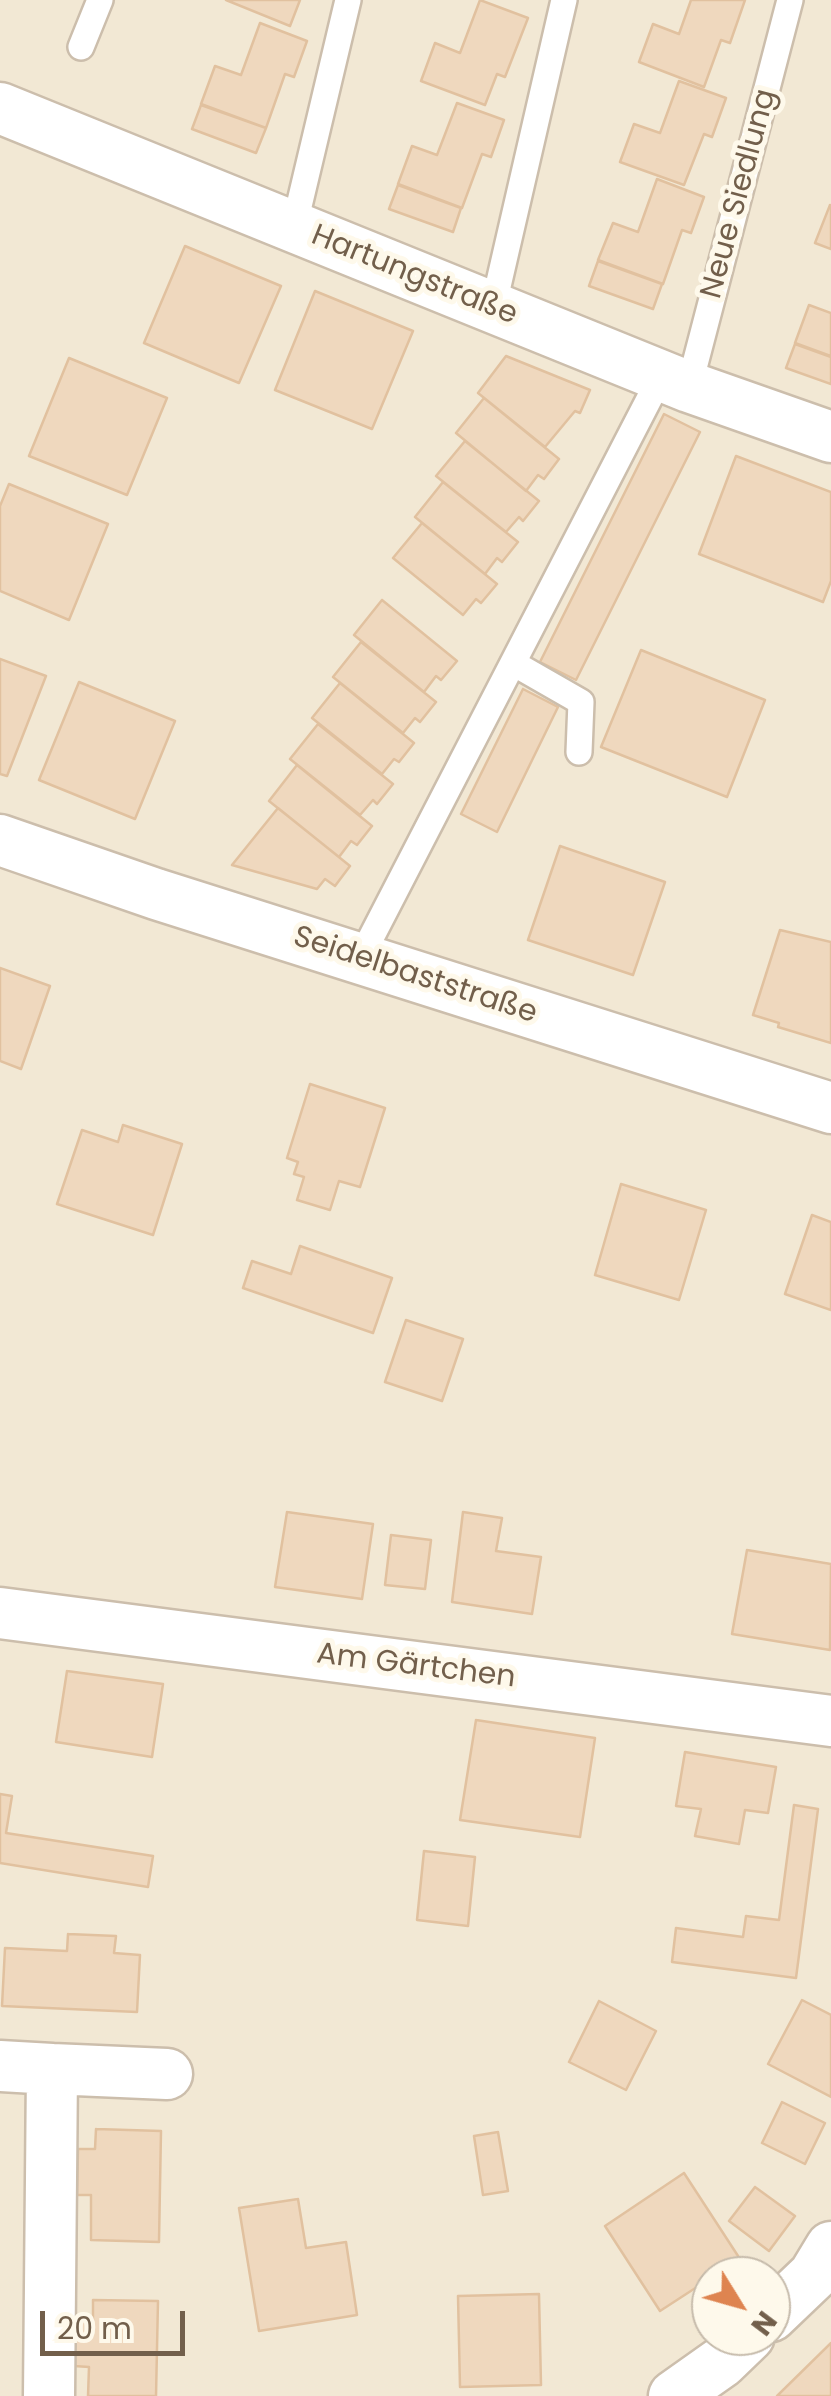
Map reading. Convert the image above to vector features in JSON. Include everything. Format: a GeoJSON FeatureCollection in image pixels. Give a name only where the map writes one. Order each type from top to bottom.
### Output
{"type":"FeatureCollection","features":[{"type":"Feature","properties":{"kind":"street","name":"Hartungstraße"},"geometry":{"type":"LineString","coordinates":[[0,108],[675,382],[831,436]]}},
{"type":"Feature","properties":{"kind":"street","name":"Seidelbaststraße"},"geometry":{"type":"LineString","coordinates":[[0,840],[831,1108]]}},
{"type":"Feature","properties":{"kind":"street","name":"Am Gärtchen"},"geometry":{"type":"LineString","coordinates":[[0,1613],[831,1720]]}},
{"type":"Feature","properties":{"kind":"street"},"geometry":{"type":"LineString","coordinates":[[0,2066],[167,2074]]}},
{"type":"Feature","properties":{"kind":"street"},"geometry":{"type":"LineString","coordinates":[[49,2396],[52,2069]]}},
{"type":"Feature","properties":{"kind":"street"},"geometry":{"type":"LineString","coordinates":[[791,2297],[814,2275],[831,2247]]}},
{"type":"Feature","properties":{"kind":"street"},"geometry":{"type":"LineString","coordinates":[[674,2396],[728,2356]]}},
{"type":"Feature","properties":{"kind":"lane"},"geometry":{"type":"LineString","coordinates":[[82,47],[100,0]]}},
{"type":"Feature","properties":{"kind":"lane"},"geometry":{"type":"LineString","coordinates":[[294,228],[348,0]]}},
{"type":"Feature","properties":{"kind":"lane"},"geometry":{"type":"LineString","coordinates":[[494,308],[564,0]]}},
{"type":"Feature","properties":{"kind":"lane","name":"Neue Siedlung"},"geometry":{"type":"LineString","coordinates":[[360,959],[514,662],[675,382],[790,0]]}},
{"type":"Feature","properties":{"kind":"lane"},"geometry":{"type":"LineString","coordinates":[[514,662],[581,702],[579,752]]}},
{"type":"Feature","properties":{"kind":"shaded area"},"geometry":{"type":"Polygon","coordinates":[[[0,0],[831,0],[831,2396],[0,2396],[0,0]]]}},
{"type":"Feature","properties":{"kind":"building"},"geometry":{"type":"Polygon","coordinates":[[[226,0],[300,0],[290,26],[226,0]]]}},
{"type":"Feature","properties":{"kind":"building"},"geometry":{"type":"Polygon","coordinates":[[[480,0],[528,18],[505,77],[497,74],[485,105],[421,81],[435,43],[460,53],[480,0]]]}},
{"type":"Feature","properties":{"kind":"building"},"geometry":{"type":"Polygon","coordinates":[[[691,0],[745,0],[730,43],[721,40],[704,87],[639,62],[653,24],[679,34],[691,0]]]}},
{"type":"Feature","properties":{"kind":"building"},"geometry":{"type":"Polygon","coordinates":[[[260,23],[307,41],[294,77],[285,74],[266,128],[201,104],[215,66],[241,75],[260,23]]]}},
{"type":"Feature","properties":{"kind":"building"},"geometry":{"type":"Polygon","coordinates":[[[679,81],[726,98],[712,137],[704,134],[684,185],[620,162],[634,124],[660,133],[679,81]]]}},
{"type":"Feature","properties":{"kind":"building"},"geometry":{"type":"Polygon","coordinates":[[[457,103],[504,120],[491,157],[482,154],[462,208],[398,184],[412,146],[437,155],[457,103]]]}},
{"type":"Feature","properties":{"kind":"building"},"geometry":{"type":"Polygon","coordinates":[[[201,105],[266,128],[256,153],[192,129],[201,105]]]}},
{"type":"Feature","properties":{"kind":"building"},"geometry":{"type":"Polygon","coordinates":[[[657,179],[704,197],[691,233],[682,230],[663,284],[598,260],[613,223],[638,232],[657,179]]]}},
{"type":"Feature","properties":{"kind":"building"},"geometry":{"type":"Polygon","coordinates":[[[398,185],[461,208],[453,232],[389,209],[398,185]]]}},
{"type":"Feature","properties":{"kind":"building"},"geometry":{"type":"Polygon","coordinates":[[[831,206],[831,249],[815,243],[831,206]]]}},
{"type":"Feature","properties":{"kind":"building"},"geometry":{"type":"Polygon","coordinates":[[[185,246],[281,286],[239,383],[144,343],[185,246]]]}},
{"type":"Feature","properties":{"kind":"building"},"geometry":{"type":"Polygon","coordinates":[[[598,261],[662,284],[653,309],[589,286],[598,261]]]}},
{"type":"Feature","properties":{"kind":"building"},"geometry":{"type":"Polygon","coordinates":[[[315,291],[413,331],[372,429],[275,390],[315,291]]]}},
{"type":"Feature","properties":{"kind":"building"},"geometry":{"type":"Polygon","coordinates":[[[809,305],[831,313],[831,356],[795,343],[809,305]]]}},
{"type":"Feature","properties":{"kind":"building"},"geometry":{"type":"Polygon","coordinates":[[[795,344],[831,357],[831,384],[786,368],[795,344]]]}},
{"type":"Feature","properties":{"kind":"building"},"geometry":{"type":"Polygon","coordinates":[[[506,356],[590,390],[580,413],[575,411],[545,447],[478,393],[506,356]]]}},
{"type":"Feature","properties":{"kind":"building"},"geometry":{"type":"Polygon","coordinates":[[[69,358],[167,398],[127,495],[29,456],[69,358]]]}},
{"type":"Feature","properties":{"kind":"building"},"geometry":{"type":"Polygon","coordinates":[[[484,398],[559,459],[544,479],[538,475],[526,491],[456,433],[484,398]]]}},
{"type":"Feature","properties":{"kind":"building"},"geometry":{"type":"Polygon","coordinates":[[[664,414],[700,432],[576,680],[540,662],[664,414]]]}},
{"type":"Feature","properties":{"kind":"building"},"geometry":{"type":"Polygon","coordinates":[[[465,441],[539,501],[523,521],[519,517],[506,532],[436,476],[465,441]]]}},
{"type":"Feature","properties":{"kind":"building"},"geometry":{"type":"Polygon","coordinates":[[[736,456],[831,492],[831,581],[823,602],[699,554],[736,456]]]}},
{"type":"Feature","properties":{"kind":"building"},"geometry":{"type":"Polygon","coordinates":[[[443,482],[518,542],[502,562],[497,558],[485,574],[415,517],[443,482]]]}},
{"type":"Feature","properties":{"kind":"building"},"geometry":{"type":"Polygon","coordinates":[[[9,484],[108,524],[69,620],[0,591],[0,506],[9,484]]]}},
{"type":"Feature","properties":{"kind":"building"},"geometry":{"type":"Polygon","coordinates":[[[422,523],[497,584],[481,603],[476,599],[463,615],[393,558],[422,523]]]}},
{"type":"Feature","properties":{"kind":"building"},"geometry":{"type":"Polygon","coordinates":[[[382,600],[457,661],[441,680],[436,676],[424,692],[354,635],[382,600]]]}},
{"type":"Feature","properties":{"kind":"building"},"geometry":{"type":"Polygon","coordinates":[[[361,642],[436,702],[420,722],[415,718],[403,733],[333,677],[361,642]]]}},
{"type":"Feature","properties":{"kind":"building"},"geometry":{"type":"Polygon","coordinates":[[[641,650],[765,700],[727,797],[601,747],[641,650]]]}},
{"type":"Feature","properties":{"kind":"building"},"geometry":{"type":"Polygon","coordinates":[[[0,659],[46,676],[7,776],[0,774],[0,659]]]}},
{"type":"Feature","properties":{"kind":"building"},"geometry":{"type":"Polygon","coordinates":[[[79,682],[175,721],[135,819],[39,780],[79,682]]]}},
{"type":"Feature","properties":{"kind":"building"},"geometry":{"type":"Polygon","coordinates":[[[340,683],[414,743],[399,762],[394,759],[382,774],[312,718],[340,683]]]}},
{"type":"Feature","properties":{"kind":"building"},"geometry":{"type":"Polygon","coordinates":[[[523,689],[558,707],[497,832],[461,814],[523,689]]]}},
{"type":"Feature","properties":{"kind":"building"},"geometry":{"type":"Polygon","coordinates":[[[318,724],[393,784],[377,804],[373,800],[360,815],[290,759],[318,724]]]}},
{"type":"Feature","properties":{"kind":"building"},"geometry":{"type":"Polygon","coordinates":[[[297,765],[372,826],[357,845],[351,841],[339,857],[269,801],[297,765]]]}},
{"type":"Feature","properties":{"kind":"building"},"geometry":{"type":"Polygon","coordinates":[[[278,808],[350,866],[335,886],[325,879],[317,889],[232,865],[278,808]]]}},
{"type":"Feature","properties":{"kind":"building"},"geometry":{"type":"Polygon","coordinates":[[[560,846],[665,882],[633,975],[528,940],[560,846]]]}},
{"type":"Feature","properties":{"kind":"building"},"geometry":{"type":"Polygon","coordinates":[[[780,930],[831,942],[831,1043],[753,1015],[780,930]]]}},
{"type":"Feature","properties":{"kind":"building"},"geometry":{"type":"Polygon","coordinates":[[[0,968],[50,986],[21,1069],[0,1061],[0,968]]]}},
{"type":"Feature","properties":{"kind":"building"},"geometry":{"type":"Polygon","coordinates":[[[310,1084],[385,1108],[360,1187],[339,1181],[330,1210],[297,1200],[304,1177],[294,1174],[298,1162],[287,1158],[310,1084]]]}},
{"type":"Feature","properties":{"kind":"building"},"geometry":{"type":"Polygon","coordinates":[[[123,1125],[182,1144],[153,1235],[57,1204],[82,1130],[118,1142],[123,1125]]]}},
{"type":"Feature","properties":{"kind":"building"},"geometry":{"type":"Polygon","coordinates":[[[621,1184],[706,1210],[679,1300],[595,1275],[621,1184]]]}},
{"type":"Feature","properties":{"kind":"building"},"geometry":{"type":"Polygon","coordinates":[[[812,1215],[831,1222],[831,1310],[785,1294],[812,1215]]]}},
{"type":"Feature","properties":{"kind":"building"},"geometry":{"type":"Polygon","coordinates":[[[300,1246],[392,1278],[373,1333],[243,1288],[252,1261],[291,1274],[300,1246]]]}},
{"type":"Feature","properties":{"kind":"building"},"geometry":{"type":"Polygon","coordinates":[[[406,1320],[463,1339],[442,1401],[385,1382],[406,1320]]]}},
{"type":"Feature","properties":{"kind":"building"},"geometry":{"type":"Polygon","coordinates":[[[287,1512],[373,1524],[362,1599],[275,1587],[287,1512]]]}},
{"type":"Feature","properties":{"kind":"building"},"geometry":{"type":"Polygon","coordinates":[[[463,1512],[502,1518],[496,1551],[541,1557],[532,1614],[452,1602],[463,1512]]]}},
{"type":"Feature","properties":{"kind":"building"},"geometry":{"type":"Polygon","coordinates":[[[391,1535],[431,1540],[425,1589],[385,1585],[391,1535]]]}},
{"type":"Feature","properties":{"kind":"building"},"geometry":{"type":"Polygon","coordinates":[[[747,1550],[831,1564],[830,1650],[732,1634],[747,1550]]]}},
{"type":"Feature","properties":{"kind":"building"},"geometry":{"type":"Polygon","coordinates":[[[67,1671],[163,1684],[152,1757],[56,1742],[67,1671]]]}},
{"type":"Feature","properties":{"kind":"building"},"geometry":{"type":"Polygon","coordinates":[[[476,1720],[595,1738],[580,1837],[460,1820],[476,1720]]]}},
{"type":"Feature","properties":{"kind":"building"},"geometry":{"type":"Polygon","coordinates":[[[685,1752],[776,1767],[768,1813],[745,1810],[739,1844],[695,1836],[701,1809],[676,1806],[685,1752]]]}},
{"type":"Feature","properties":{"kind":"building"},"geometry":{"type":"Polygon","coordinates":[[[0,1794],[12,1796],[6,1833],[153,1856],[148,1887],[0,1863],[0,1794]]]}},
{"type":"Feature","properties":{"kind":"building"},"geometry":{"type":"Polygon","coordinates":[[[794,1805],[818,1809],[796,1978],[672,1962],[676,1928],[743,1937],[746,1916],[779,1920],[794,1805]]]}},
{"type":"Feature","properties":{"kind":"building"},"geometry":{"type":"Polygon","coordinates":[[[424,1851],[475,1857],[468,1926],[417,1920],[424,1851]]]}},
{"type":"Feature","properties":{"kind":"building"},"geometry":{"type":"Polygon","coordinates":[[[68,1934],[116,1936],[114,1953],[140,1955],[137,2012],[2,2006],[5,1948],[67,1951],[68,1934]]]}},
{"type":"Feature","properties":{"kind":"building"},"geometry":{"type":"Polygon","coordinates":[[[802,2000],[831,2015],[831,2097],[768,2064],[802,2000]]]}},
{"type":"Feature","properties":{"kind":"building"},"geometry":{"type":"Polygon","coordinates":[[[599,2001],[656,2031],[626,2090],[569,2062],[599,2001]]]}},
{"type":"Feature","properties":{"kind":"building"},"geometry":{"type":"Polygon","coordinates":[[[782,2102],[825,2123],[805,2164],[762,2143],[782,2102]]]}},
{"type":"Feature","properties":{"kind":"building"},"geometry":{"type":"Polygon","coordinates":[[[96,2129],[161,2131],[159,2242],[91,2240],[91,2195],[77,2195],[78,2149],[95,2149],[96,2129]]]}},
{"type":"Feature","properties":{"kind":"building"},"geometry":{"type":"Polygon","coordinates":[[[498,2132],[508,2191],[483,2195],[474,2136],[498,2132]]]}},
{"type":"Feature","properties":{"kind":"building"},"geometry":{"type":"Polygon","coordinates":[[[684,2173],[738,2256],[691,2256],[691,2291],[660,2311],[605,2226],[684,2173]]]}},
{"type":"Feature","properties":{"kind":"building"},"geometry":{"type":"Polygon","coordinates":[[[755,2187],[795,2216],[769,2251],[729,2221],[755,2187]]]}},
{"type":"Feature","properties":{"kind":"building"},"geometry":{"type":"Polygon","coordinates":[[[298,2199],[306,2248],[346,2242],[357,2315],[259,2331],[239,2208],[298,2199]]]}},
{"type":"Feature","properties":{"kind":"building"},"geometry":{"type":"Polygon","coordinates":[[[539,2294],[541,2385],[460,2387],[458,2296],[539,2294]]]}},
{"type":"Feature","properties":{"kind":"building"},"geometry":{"type":"Polygon","coordinates":[[[93,2300],[158,2301],[156,2396],[88,2396],[89,2367],[74,2366],[75,2320],[93,2320],[93,2300]]]}},
{"type":"Feature","properties":{"kind":"building"},"geometry":{"type":"Polygon","coordinates":[[[831,2343],[831,2396],[777,2396],[831,2343]]]}}]}
